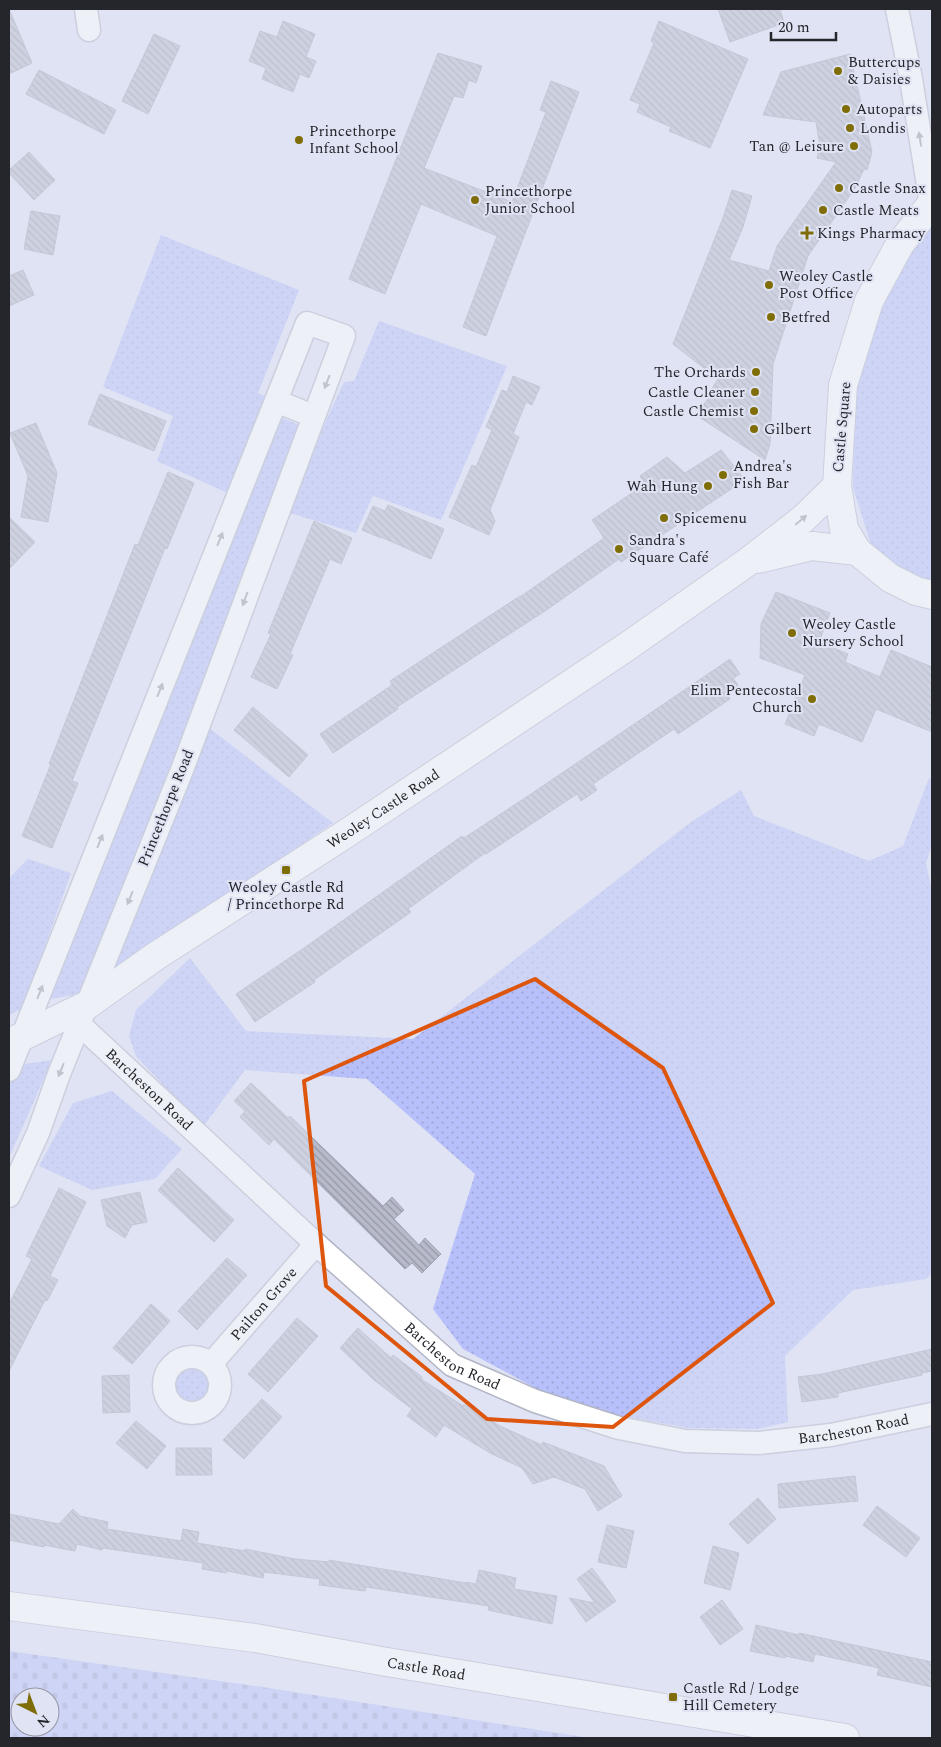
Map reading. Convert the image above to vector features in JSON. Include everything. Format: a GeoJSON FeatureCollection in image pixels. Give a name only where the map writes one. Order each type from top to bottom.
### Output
{"type":"FeatureCollection","features":[{"type":"Feature","properties":{"kind":"street"},"geometry":{"type":"LineString","coordinates":[[897,9],[911,78],[932,203]]}},
{"type":"Feature","properties":{"kind":"street"},"geometry":{"type":"LineString","coordinates":[[911,78],[932,99]]}},
{"type":"Feature","properties":{"kind":"street","name":"Castle Square"},"geometry":{"type":"LineString","coordinates":[[932,203],[900,244],[869,301],[843,385],[837,486],[844,529],[857,551],[890,578],[916,591],[932,595]]}},
{"type":"Feature","properties":{"kind":"street","name":"Princethorpe Road"},"geometry":{"type":"LineString","coordinates":[[9,1070],[16,1040],[307,323],[344,336],[182,770],[83,1015],[38,1133],[9,1196]]}},
{"type":"Feature","properties":{"kind":"street"},"geometry":{"type":"LineString","coordinates":[[276,401],[313,416]]}},
{"type":"Feature","properties":{"kind":"street","name":"Weoley Castle Road"},"geometry":{"type":"LineString","coordinates":[[16,1040],[83,1015],[156,956],[347,833],[625,648],[749,561],[803,519],[837,486]]}},
{"type":"Feature","properties":{"kind":"street","name":"Weoley Castle Road"},"geometry":{"type":"LineString","coordinates":[[749,561],[812,546],[857,551]]}},
{"type":"Feature","properties":{"kind":"street","name":"Barcheston Road"},"geometry":{"type":"LineString","coordinates":[[83,1015],[316,1244],[452,1365],[535,1401],[619,1428],[685,1441],[759,1443],[832,1435],[932,1414]]}},
{"type":"Feature","properties":{"kind":"street","name":"Pailton Grove"},"geometry":{"type":"LineString","coordinates":[[211,1364],[316,1244]]}},
{"type":"Feature","properties":{"kind":"street","name":"Castle Road"},"geometry":{"type":"LineString","coordinates":[[9,1606],[255,1638],[390,1663],[845,1738]]}},
{"type":"Feature","properties":{"kind":"highlighted area"},"geometry":{"type":"Polygon","coordinates":[[[535,979],[663,1068],[773,1303],[613,1427],[487,1419],[326,1286],[304,1081],[535,979]]]}},
{"type":"Feature","properties":{"kind":"green space"},"geometry":{"type":"Polygon","coordinates":[[[932,219],[932,588],[874,555],[853,487],[855,392],[875,316],[904,251],[932,219]]]}},
{"type":"Feature","properties":{"kind":"green space"},"geometry":{"type":"Polygon","coordinates":[[[161,235],[299,290],[258,393],[274,400],[232,495],[157,461],[173,416],[103,387],[161,235]]]}},
{"type":"Feature","properties":{"kind":"green space"},"geometry":{"type":"Polygon","coordinates":[[[379,321],[507,366],[441,520],[373,496],[356,533],[290,513],[325,423],[344,382],[354,381],[379,321]]]}},
{"type":"Feature","properties":{"kind":"green space"},"geometry":{"type":"Polygon","coordinates":[[[276,415],[303,427],[85,993],[50,999],[276,415]]]}},
{"type":"Feature","properties":{"kind":"green space"},"geometry":{"type":"Polygon","coordinates":[[[209,728],[333,823],[164,938],[105,983],[209,728]]]}},
{"type":"Feature","properties":{"kind":"green space"},"geometry":{"type":"Polygon","coordinates":[[[929,778],[932,779],[932,845],[926,863],[932,891],[932,1273],[926,1279],[853,1290],[785,1356],[788,1422],[758,1429],[688,1428],[622,1416],[539,1390],[463,1349],[433,1309],[475,1174],[367,1079],[245,1070],[203,1127],[136,1056],[129,1036],[136,1010],[190,958],[246,1031],[413,1039],[691,822],[741,790],[754,816],[869,861],[903,846],[929,778]]]}},
{"type":"Feature","properties":{"kind":"green space"},"geometry":{"type":"Polygon","coordinates":[[[28,859],[71,873],[23,1008],[9,1015],[9,878],[28,859]]]}},
{"type":"Feature","properties":{"kind":"green space"},"geometry":{"type":"Polygon","coordinates":[[[52,1060],[9,1158],[9,1086],[18,1065],[52,1060]]]}},
{"type":"Feature","properties":{"kind":"green space"},"geometry":{"type":"Polygon","coordinates":[[[112,1091],[182,1149],[155,1179],[92,1190],[39,1166],[73,1103],[112,1091]]]}},
{"type":"Feature","properties":{"kind":"green space"},"geometry":{"type":"Polygon","coordinates":[[[198,1360],[211,1368],[217,1381],[212,1401],[193,1410],[178,1405],[172,1391],[171,1381],[174,1371],[180,1366],[198,1360]]]}},
{"type":"Feature","properties":{"kind":"green space"},"geometry":{"type":"Polygon","coordinates":[[[9,1651],[269,1688],[590,1738],[9,1738],[9,1651]]]}},
{"type":"Feature","properties":{"kind":"building"},"geometry":{"type":"Polygon","coordinates":[[[9,9],[32,63],[9,74],[9,9]]]}},
{"type":"Feature","properties":{"kind":"building"},"geometry":{"type":"Polygon","coordinates":[[[718,9],[780,9],[784,23],[730,42],[718,9]]]}},
{"type":"Feature","properties":{"kind":"building"},"geometry":{"type":"Polygon","coordinates":[[[283,21],[315,34],[306,57],[316,61],[309,78],[300,74],[293,92],[262,79],[266,68],[249,61],[260,31],[277,37],[283,21]]]}},
{"type":"Feature","properties":{"kind":"building"},"geometry":{"type":"Polygon","coordinates":[[[659,21],[748,59],[710,148],[669,131],[671,127],[637,112],[640,104],[630,100],[654,43],[651,41],[659,21]]]}},
{"type":"Feature","properties":{"kind":"building"},"geometry":{"type":"Polygon","coordinates":[[[154,34],[180,46],[148,114],[122,101],[154,34]]]}},
{"type":"Feature","properties":{"kind":"building"},"geometry":{"type":"Polygon","coordinates":[[[438,53],[482,66],[476,83],[469,80],[463,98],[454,96],[424,168],[512,202],[546,112],[540,110],[551,81],[579,92],[486,336],[463,327],[497,236],[421,204],[385,294],[349,279],[438,53]]]}},
{"type":"Feature","properties":{"kind":"building"},"geometry":{"type":"Polygon","coordinates":[[[850,54],[872,152],[867,170],[864,169],[855,188],[808,256],[773,364],[770,444],[765,460],[696,415],[713,392],[711,390],[718,379],[673,344],[723,218],[732,190],[752,196],[743,227],[729,260],[769,271],[777,246],[836,162],[817,158],[820,146],[816,122],[763,115],[781,72],[850,54]]]}},
{"type":"Feature","properties":{"kind":"building"},"geometry":{"type":"Polygon","coordinates":[[[39,70],[116,110],[104,134],[26,94],[39,70]]]}},
{"type":"Feature","properties":{"kind":"building"},"geometry":{"type":"Polygon","coordinates":[[[29,152],[55,180],[34,200],[9,173],[9,170],[29,152]]]}},
{"type":"Feature","properties":{"kind":"building"},"geometry":{"type":"Polygon","coordinates":[[[31,211],[60,216],[53,255],[24,249],[31,211]]]}},
{"type":"Feature","properties":{"kind":"building"},"geometry":{"type":"Polygon","coordinates":[[[23,270],[34,295],[9,306],[9,276],[23,270]]]}},
{"type":"Feature","properties":{"kind":"building"},"geometry":{"type":"Polygon","coordinates":[[[513,376],[540,387],[532,405],[526,402],[513,434],[519,437],[490,510],[495,521],[489,535],[449,517],[472,465],[476,467],[492,430],[486,427],[502,390],[507,392],[513,376]]]}},
{"type":"Feature","properties":{"kind":"building"},"geometry":{"type":"Polygon","coordinates":[[[100,394],[166,421],[154,451],[88,424],[100,394]]]}},
{"type":"Feature","properties":{"kind":"building"},"geometry":{"type":"Polygon","coordinates":[[[36,423],[57,473],[48,522],[21,517],[28,476],[10,433],[36,423]]]}},
{"type":"Feature","properties":{"kind":"building"},"geometry":{"type":"Polygon","coordinates":[[[721,450],[745,480],[621,562],[619,559],[545,611],[397,707],[398,709],[333,753],[320,734],[392,685],[390,681],[520,597],[604,538],[592,520],[645,484],[640,476],[667,457],[685,473],[721,450]]]}},
{"type":"Feature","properties":{"kind":"building"},"geometry":{"type":"Polygon","coordinates":[[[168,472],[194,483],[167,549],[165,548],[72,781],[78,783],[52,848],[22,836],[135,544],[138,545],[168,472]]]}},
{"type":"Feature","properties":{"kind":"building"},"geometry":{"type":"Polygon","coordinates":[[[388,505],[444,529],[431,559],[362,530],[373,506],[385,511],[388,505]]]}},
{"type":"Feature","properties":{"kind":"building"},"geometry":{"type":"Polygon","coordinates":[[[9,517],[35,542],[9,569],[9,517]]]}},
{"type":"Feature","properties":{"kind":"building"},"geometry":{"type":"Polygon","coordinates":[[[314,521],[352,538],[341,564],[330,559],[290,654],[293,655],[277,689],[251,677],[271,634],[268,633],[314,521]]]}},
{"type":"Feature","properties":{"kind":"building"},"geometry":{"type":"Polygon","coordinates":[[[776,592],[830,613],[819,642],[848,654],[845,662],[880,677],[891,650],[932,667],[932,732],[876,709],[862,742],[819,724],[814,736],[785,724],[805,675],[760,658],[761,624],[776,592]]]}},
{"type":"Feature","properties":{"kind":"building"},"geometry":{"type":"Polygon","coordinates":[[[730,659],[740,674],[733,678],[738,685],[726,692],[730,699],[678,734],[674,729],[593,784],[597,790],[581,801],[577,794],[485,853],[408,909],[411,912],[314,980],[315,982],[255,1022],[236,994],[462,836],[464,838],[528,796],[730,659]]]}},
{"type":"Feature","properties":{"kind":"building"},"geometry":{"type":"Polygon","coordinates":[[[253,707],[308,755],[289,777],[234,730],[253,707]]]}},
{"type":"Feature","properties":{"kind":"building"},"geometry":{"type":"Polygon","coordinates":[[[251,1083],[288,1118],[290,1116],[383,1206],[392,1197],[404,1210],[394,1219],[419,1245],[425,1238],[441,1254],[422,1273],[412,1263],[405,1269],[274,1139],[269,1145],[240,1117],[245,1111],[234,1101],[251,1083]]]}},
{"type":"Feature","properties":{"kind":"building"},"geometry":{"type":"Polygon","coordinates":[[[178,1168],[234,1220],[214,1242],[158,1190],[178,1168]]]}},
{"type":"Feature","properties":{"kind":"building"},"geometry":{"type":"Polygon","coordinates":[[[59,1188],[86,1202],[50,1276],[58,1280],[47,1301],[45,1300],[9,1371],[9,1304],[32,1259],[26,1256],[59,1188]]]}},
{"type":"Feature","properties":{"kind":"building"},"geometry":{"type":"Polygon","coordinates":[[[140,1192],[147,1222],[132,1225],[125,1238],[107,1226],[101,1200],[140,1192]]]}},
{"type":"Feature","properties":{"kind":"building"},"geometry":{"type":"Polygon","coordinates":[[[227,1258],[247,1275],[197,1330],[178,1311],[227,1258]]]}},
{"type":"Feature","properties":{"kind":"building"},"geometry":{"type":"Polygon","coordinates":[[[151,1304],[170,1321],[132,1364],[113,1348],[151,1304]]]}},
{"type":"Feature","properties":{"kind":"building"},"geometry":{"type":"Polygon","coordinates":[[[297,1318],[318,1336],[268,1392],[248,1374],[297,1318]]]}},
{"type":"Feature","properties":{"kind":"building"},"geometry":{"type":"Polygon","coordinates":[[[358,1328],[391,1358],[393,1355],[422,1377],[421,1379],[463,1406],[464,1404],[500,1426],[542,1445],[543,1442],[604,1466],[622,1496],[598,1511],[585,1489],[554,1477],[533,1484],[522,1468],[490,1453],[444,1425],[436,1437],[407,1416],[412,1409],[374,1380],[340,1348],[358,1328]]]}},
{"type":"Feature","properties":{"kind":"building"},"geometry":{"type":"Polygon","coordinates":[[[932,1349],[932,1371],[922,1373],[922,1375],[838,1393],[838,1397],[802,1402],[798,1377],[822,1374],[932,1349]]]}},
{"type":"Feature","properties":{"kind":"building"},"geometry":{"type":"Polygon","coordinates":[[[129,1375],[130,1412],[103,1413],[102,1376],[129,1375]]]}},
{"type":"Feature","properties":{"kind":"building"},"geometry":{"type":"Polygon","coordinates":[[[262,1399],[282,1417],[244,1459],[223,1440],[262,1399]]]}},
{"type":"Feature","properties":{"kind":"building"},"geometry":{"type":"Polygon","coordinates":[[[136,1421],[166,1446],[147,1469],[116,1443],[136,1421]]]}},
{"type":"Feature","properties":{"kind":"building"},"geometry":{"type":"Polygon","coordinates":[[[176,1448],[211,1448],[212,1475],[176,1475],[176,1448]]]}},
{"type":"Feature","properties":{"kind":"building"},"geometry":{"type":"Polygon","coordinates":[[[855,1476],[858,1501],[779,1508],[778,1484],[855,1476]]]}},
{"type":"Feature","properties":{"kind":"building"},"geometry":{"type":"Polygon","coordinates":[[[758,1498],[776,1519],[748,1544],[729,1524],[758,1498]]]}},
{"type":"Feature","properties":{"kind":"building"},"geometry":{"type":"Polygon","coordinates":[[[877,1506],[920,1538],[906,1557],[863,1525],[877,1506]]]}},
{"type":"Feature","properties":{"kind":"building"},"geometry":{"type":"Polygon","coordinates":[[[73,1509],[80,1516],[108,1522],[107,1529],[181,1541],[183,1529],[199,1532],[197,1543],[245,1551],[245,1549],[295,1559],[329,1562],[329,1560],[476,1584],[479,1570],[516,1578],[514,1589],[557,1596],[552,1624],[488,1610],[489,1606],[366,1587],[365,1591],[319,1585],[320,1579],[264,1572],[263,1578],[227,1571],[226,1573],[202,1569],[203,1563],[103,1548],[102,1550],[77,1544],[75,1551],[9,1540],[9,1514],[59,1524],[73,1509]]]}},
{"type":"Feature","properties":{"kind":"building"},"geometry":{"type":"Polygon","coordinates":[[[607,1525],[634,1531],[626,1568],[598,1562],[607,1525]]]}},
{"type":"Feature","properties":{"kind":"building"},"geometry":{"type":"Polygon","coordinates":[[[713,1546],[739,1553],[730,1590],[704,1583],[713,1546]]]}},
{"type":"Feature","properties":{"kind":"building"},"geometry":{"type":"Polygon","coordinates":[[[592,1568],[616,1601],[586,1622],[569,1598],[595,1603],[577,1579],[592,1568]]]}},
{"type":"Feature","properties":{"kind":"building"},"geometry":{"type":"Polygon","coordinates":[[[722,1600],[743,1629],[720,1645],[700,1617],[722,1600]]]}},
{"type":"Feature","properties":{"kind":"building"},"geometry":{"type":"Polygon","coordinates":[[[756,1625],[932,1662],[932,1687],[877,1675],[879,1668],[815,1654],[813,1662],[750,1651],[756,1625]]]}},
{"type":"Feature","properties":{"kind":"place","name":"Buttercups & Daisies"},"geometry":{"type":"Point","coordinates":[838,71]}},
{"type":"Feature","properties":{"kind":"place","name":"Autoparts"},"geometry":{"type":"Point","coordinates":[846,109]}},
{"type":"Feature","properties":{"kind":"place","name":"Londis"},"geometry":{"type":"Point","coordinates":[850,128]}},
{"type":"Feature","properties":{"kind":"place","name":"Princethorpe Infant School"},"geometry":{"type":"Point","coordinates":[299,140]}},
{"type":"Feature","properties":{"kind":"place","name":"Tan @ Leisure"},"geometry":{"type":"Point","coordinates":[854,146]}},
{"type":"Feature","properties":{"kind":"place","name":"Castle Snax"},"geometry":{"type":"Point","coordinates":[839,188]}},
{"type":"Feature","properties":{"kind":"place","name":"Princethorpe Junior School"},"geometry":{"type":"Point","coordinates":[475,200]}},
{"type":"Feature","properties":{"kind":"place","name":"Castle Meats"},"geometry":{"type":"Point","coordinates":[823,210]}},
{"type":"Feature","properties":{"kind":"place","name":"Kings Pharmacy"},"geometry":{"type":"Point","coordinates":[807,233]}},
{"type":"Feature","properties":{"kind":"place","name":"Weoley Castle Post Office"},"geometry":{"type":"Point","coordinates":[769,285]}},
{"type":"Feature","properties":{"kind":"place","name":"Betfred"},"geometry":{"type":"Point","coordinates":[771,317]}},
{"type":"Feature","properties":{"kind":"place","name":"The Orchards"},"geometry":{"type":"Point","coordinates":[756,372]}},
{"type":"Feature","properties":{"kind":"place","name":"Castle Cleaner"},"geometry":{"type":"Point","coordinates":[755,392]}},
{"type":"Feature","properties":{"kind":"place","name":"Castle Chemist"},"geometry":{"type":"Point","coordinates":[754,411]}},
{"type":"Feature","properties":{"kind":"place","name":"Gilbert"},"geometry":{"type":"Point","coordinates":[754,429]}},
{"type":"Feature","properties":{"kind":"place","name":"Andrea's Fish Bar"},"geometry":{"type":"Point","coordinates":[723,475]}},
{"type":"Feature","properties":{"kind":"place","name":"Wah Hung"},"geometry":{"type":"Point","coordinates":[708,486]}},
{"type":"Feature","properties":{"kind":"place","name":"Spicemenu"},"geometry":{"type":"Point","coordinates":[664,518]}},
{"type":"Feature","properties":{"kind":"place","name":"Sandra's Square Café"},"geometry":{"type":"Point","coordinates":[619,549]}},
{"type":"Feature","properties":{"kind":"place","name":"Weoley Castle Nursery School"},"geometry":{"type":"Point","coordinates":[792,633]}},
{"type":"Feature","properties":{"kind":"place","name":"Elim Pentecostal Church"},"geometry":{"type":"Point","coordinates":[812,699]}},
{"type":"Feature","properties":{"kind":"place","name":"Weoley Castle Rd / Princethorpe Rd"},"geometry":{"type":"Point","coordinates":[286,870]}},
{"type":"Feature","properties":{"kind":"place","name":"Castle Rd / Lodge Hill Cemetery"},"geometry":{"type":"Point","coordinates":[673,1697]}}]}
